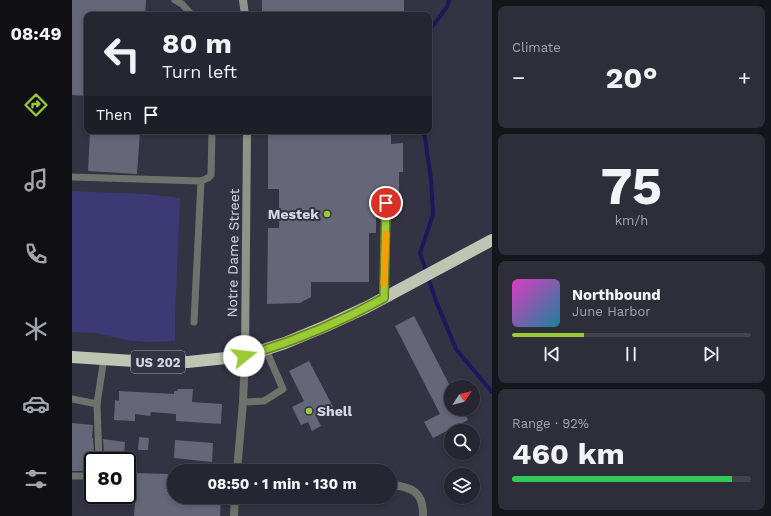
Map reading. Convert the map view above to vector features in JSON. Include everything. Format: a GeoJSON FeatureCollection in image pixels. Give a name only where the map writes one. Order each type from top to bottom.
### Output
{"type":"FeatureCollection","features":[{"type":"Feature","properties":{"kind":"highway","name":"US 202"},"geometry":{"type":"LineString","coordinates":[[72,357],[149,362],[188,362],[244,356],[266,350],[326,326],[384,298],[413,281],[492,240]]}},
{"type":"Feature","properties":{"kind":"main road"},"geometry":{"type":"LineString","coordinates":[[243,0],[245,12]]}},
{"type":"Feature","properties":{"kind":"main road","name":"Notre Dame Street"},"geometry":{"type":"LineString","coordinates":[[244,356],[247,134]]}},
{"type":"Feature","properties":{"kind":"street","name":"Notre Dame Street"},"geometry":{"type":"LineString","coordinates":[[238,464],[243,402],[244,356]]}},
{"type":"Feature","properties":{"kind":"street"},"geometry":{"type":"LineString","coordinates":[[397,486],[404,486],[417,494],[423,507],[423,516]]}},
{"type":"Feature","properties":{"kind":"street"},"geometry":{"type":"LineString","coordinates":[[234,516],[235,504]]}},
{"type":"Feature","properties":{"kind":"lane"},"geometry":{"type":"LineString","coordinates":[[175,0],[182,4],[189,12]]}},
{"type":"Feature","properties":{"kind":"lane"},"geometry":{"type":"LineString","coordinates":[[72,177],[201,181],[211,175],[212,134]]}},
{"type":"Feature","properties":{"kind":"lane"},"geometry":{"type":"LineString","coordinates":[[194,322],[201,181]]}},
{"type":"Feature","properties":{"kind":"lane"},"geometry":{"type":"LineString","coordinates":[[384,298],[386,203]]}},
{"type":"Feature","properties":{"kind":"lane"},"geometry":{"type":"LineString","coordinates":[[243,402],[264,401],[283,389],[266,350]]}},
{"type":"Feature","properties":{"kind":"lane"},"geometry":{"type":"LineString","coordinates":[[99,452],[97,404],[104,358]]}},
{"type":"Feature","properties":{"kind":"lane"},"geometry":{"type":"LineString","coordinates":[[72,400],[97,404]]}},
{"type":"Feature","properties":{"kind":"lane"},"geometry":{"type":"LineString","coordinates":[[72,476],[84,476]]}},
{"type":"Feature","properties":{"kind":"shaded area"},"geometry":{"type":"Polygon","coordinates":[[[72,191],[145,194],[180,198],[175,341],[147,342],[126,340],[95,333],[72,332],[72,191]]]}},
{"type":"Feature","properties":{"kind":"building"},"geometry":{"type":"Polygon","coordinates":[[[72,0],[146,0],[145,12],[84,12],[84,96],[72,95],[72,0]]]}},
{"type":"Feature","properties":{"kind":"building"},"geometry":{"type":"Polygon","coordinates":[[[262,0],[404,0],[404,12],[262,12],[262,0]]]}},
{"type":"Feature","properties":{"kind":"building"},"geometry":{"type":"Polygon","coordinates":[[[90,134],[140,134],[137,174],[88,171],[90,134]]]}},
{"type":"Feature","properties":{"kind":"building","name":"Mestek"},"geometry":{"type":"Polygon","coordinates":[[[268,134],[391,134],[391,144],[403,143],[403,172],[399,172],[399,200],[391,200],[387,198],[383,200],[376,200],[376,233],[369,233],[369,282],[311,282],[311,297],[300,303],[267,304],[268,228],[279,228],[279,189],[268,189],[268,134]]]}},
{"type":"Feature","properties":{"kind":"building"},"geometry":{"type":"Polygon","coordinates":[[[414,316],[447,380],[444,380],[444,416],[466,416],[468,420],[460,424],[444,424],[444,432],[433,438],[424,422],[440,414],[395,326],[414,316]]]}},
{"type":"Feature","properties":{"kind":"building"},"geometry":{"type":"Polygon","coordinates":[[[309,361],[333,407],[316,416],[321,426],[312,431],[308,422],[301,425],[292,407],[304,401],[289,371],[309,361]]]}},
{"type":"Feature","properties":{"kind":"building"},"geometry":{"type":"Polygon","coordinates":[[[178,389],[193,389],[192,402],[222,404],[221,424],[176,421],[176,414],[151,412],[150,416],[135,414],[135,421],[114,420],[115,400],[119,401],[119,391],[174,394],[174,391],[177,391],[178,389]]]}},
{"type":"Feature","properties":{"kind":"building"},"geometry":{"type":"Polygon","coordinates":[[[72,423],[93,425],[92,438],[94,452],[84,452],[84,471],[72,471],[72,423]]]}},
{"type":"Feature","properties":{"kind":"building"},"geometry":{"type":"Polygon","coordinates":[[[139,437],[149,438],[148,450],[138,450],[139,437]]]}},
{"type":"Feature","properties":{"kind":"building"},"geometry":{"type":"Polygon","coordinates":[[[103,439],[125,442],[124,452],[104,452],[103,439]]]}},
{"type":"Feature","properties":{"kind":"building"},"geometry":{"type":"Polygon","coordinates":[[[175,440],[213,443],[212,462],[174,458],[175,440]]]}},
{"type":"Feature","properties":{"kind":"building"},"geometry":{"type":"Polygon","coordinates":[[[137,473],[167,474],[167,504],[221,504],[220,516],[134,516],[137,473]]]}},
{"type":"Feature","properties":{"kind":"waterway"},"geometry":{"type":"LineString","coordinates":[[432,27],[447,7],[449,0]]}},
{"type":"Feature","properties":{"kind":"waterway"},"geometry":{"type":"LineString","coordinates":[[424,134],[431,179],[433,215],[420,253],[436,301],[456,349],[492,392]]}},
{"type":"Feature","properties":{"kind":"slow traffic"},"geometry":{"type":"LineString","coordinates":[[384,283],[386,234]]}},
{"type":"Feature","properties":{"kind":"place","name":"Mestek"},"geometry":{"type":"Point","coordinates":[327,214]}},
{"type":"Feature","properties":{"kind":"place","name":"Shell"},"geometry":{"type":"Point","coordinates":[309,411]}},
{"type":"Feature","properties":{"kind":"route"},"geometry":{"type":"LineString","coordinates":[[244,356],[285,343],[326,326],[384,298],[386,203]]}}]}
